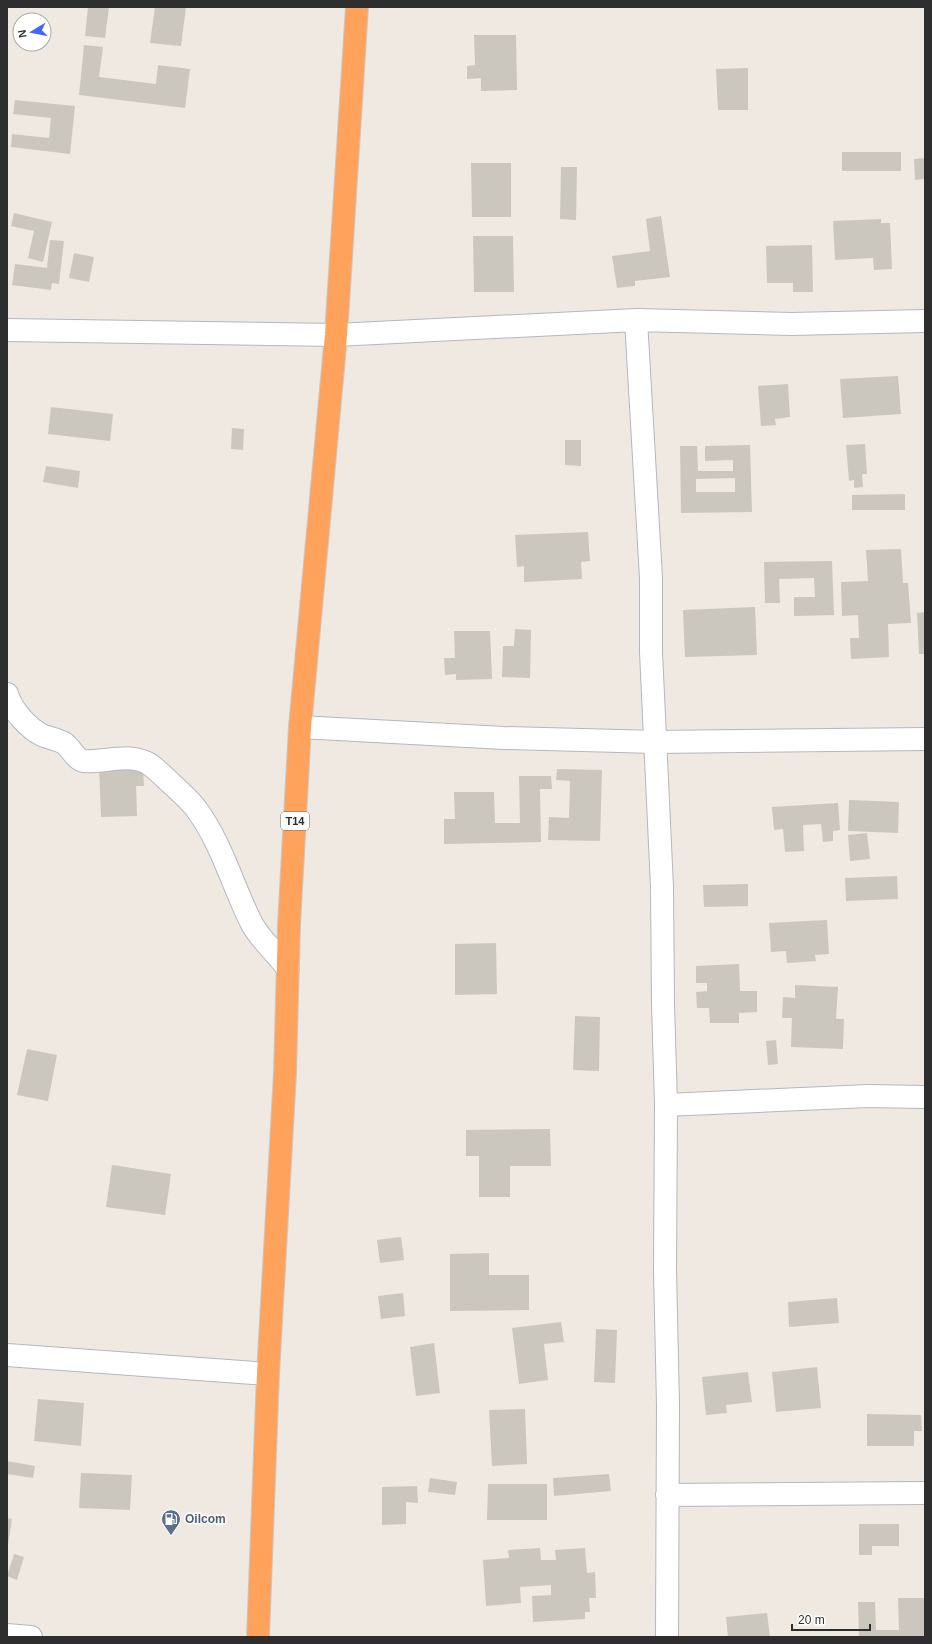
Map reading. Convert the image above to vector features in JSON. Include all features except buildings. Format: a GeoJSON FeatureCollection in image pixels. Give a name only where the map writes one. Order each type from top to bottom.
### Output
{"type":"FeatureCollection","features":[{"type":"Feature","properties":{"kind":"highway","name":"T14"},"geometry":{"type":"LineString","coordinates":[[258,1637],[268,1374],[285,1074],[289,925],[300,727],[336,335],[358,7]]}},
{"type":"Feature","properties":{"kind":"street"},"geometry":{"type":"LineString","coordinates":[[636,320],[651,578],[651,652],[662,887],[666,1105],[665,1270],[668,1405],[667,1637]]}},
{"type":"Feature","properties":{"kind":"street"},"geometry":{"type":"LineString","coordinates":[[7,330],[336,335],[636,320],[791,324],[925,321]]}},
{"type":"Feature","properties":{"kind":"street"},"geometry":{"type":"LineString","coordinates":[[7,694],[12,705],[32,728],[44,736],[64,743],[80,760],[96,761],[140,759],[150,765],[169,781],[196,809],[207,825],[253,925],[261,939],[279,956],[288,969]]}},
{"type":"Feature","properties":{"kind":"street"},"geometry":{"type":"LineString","coordinates":[[300,727],[504,738],[656,742],[925,739]]}},
{"type":"Feature","properties":{"kind":"street"},"geometry":{"type":"LineString","coordinates":[[666,1105],[868,1096],[925,1097]]}},
{"type":"Feature","properties":{"kind":"street"},"geometry":{"type":"LineString","coordinates":[[7,1355],[268,1374]]}},
{"type":"Feature","properties":{"kind":"street"},"geometry":{"type":"LineString","coordinates":[[667,1495],[925,1493]]}},
{"type":"Feature","properties":{"kind":"street"},"geometry":{"type":"LineString","coordinates":[[7,1635],[31,1637]]}},
{"type":"Feature","properties":{"kind":"place","name":"Oilcom"},"geometry":{"type":"Point","coordinates":[171,1536]}}]}
